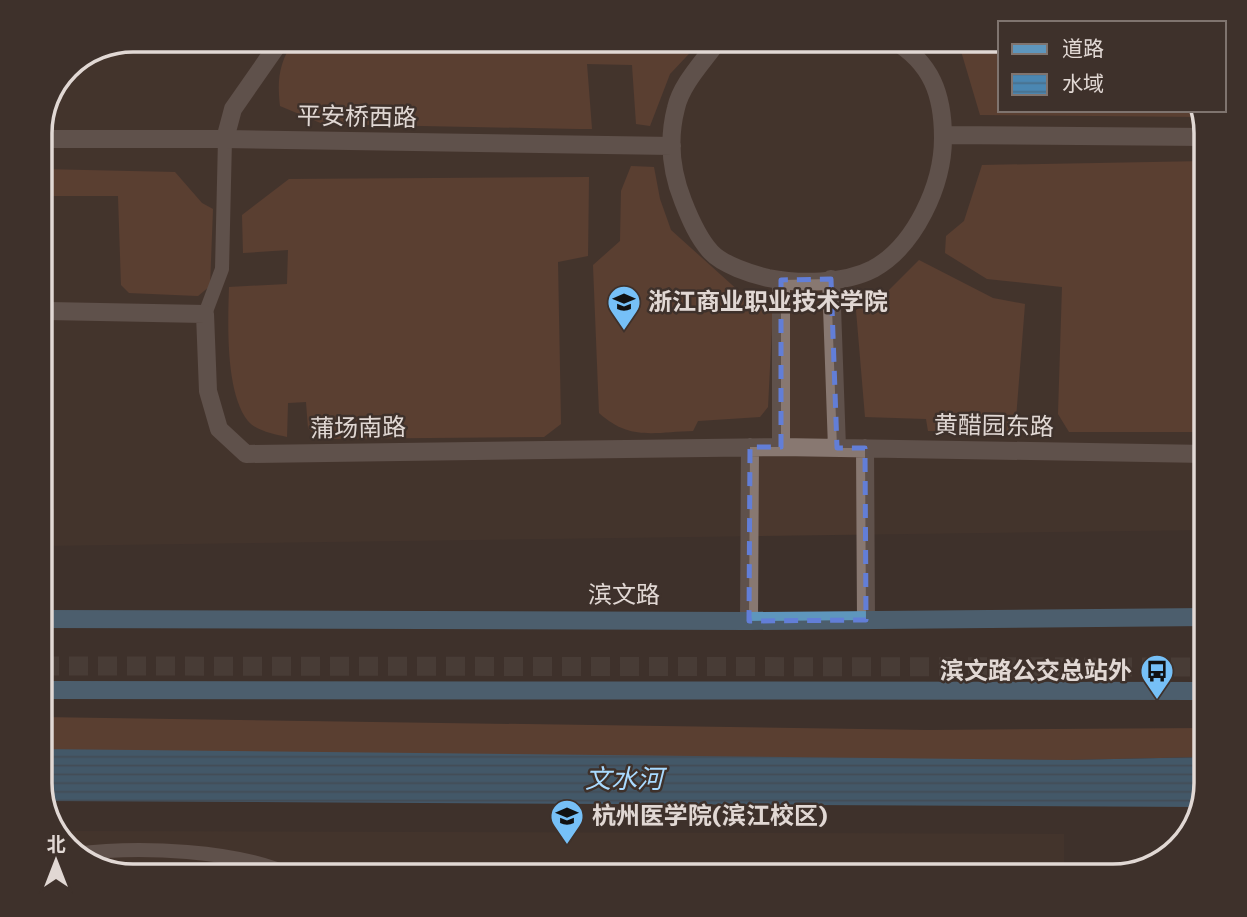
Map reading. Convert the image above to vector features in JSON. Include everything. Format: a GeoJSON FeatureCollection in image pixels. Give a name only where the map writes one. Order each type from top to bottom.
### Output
{"type":"FeatureCollection","features":[{"type":"Feature","properties":{"kind":"main road","name":"滨文路"},"geometry":{"type":"LineString","coordinates":[[53,619],[749,621],[1194,617]]}},
{"type":"Feature","properties":{"kind":"main road"},"geometry":{"type":"LineString","coordinates":[[53,690],[1194,691]]}},
{"type":"Feature","properties":{"kind":"street"},"geometry":{"type":"LineString","coordinates":[[225,139],[233,109],[273,52]]}},
{"type":"Feature","properties":{"kind":"street"},"geometry":{"type":"LineString","coordinates":[[711,52],[676,106],[671,165],[680,194],[693,226],[712,254],[755,275],[782,280],[831,279],[873,269],[903,244],[922,217],[938,170],[943,135],[936,91],[923,61],[910,52]]}},
{"type":"Feature","properties":{"kind":"street"},"geometry":{"type":"LineString","coordinates":[[943,135],[1194,137]]}},
{"type":"Feature","properties":{"kind":"street","name":"平安桥西路"},"geometry":{"type":"LineString","coordinates":[[53,139],[672,146]]}},
{"type":"Feature","properties":{"kind":"street"},"geometry":{"type":"LineString","coordinates":[[831,279],[837,448]]}},
{"type":"Feature","properties":{"kind":"street"},"geometry":{"type":"LineString","coordinates":[[781,447],[782,280]]}},
{"type":"Feature","properties":{"kind":"street"},"geometry":{"type":"LineString","coordinates":[[53,311],[205,314]]}},
{"type":"Feature","properties":{"kind":"street","name":"蒲场南路"},"geometry":{"type":"LineString","coordinates":[[205,314],[208,391],[219,429],[246,454],[781,447]]}},
{"type":"Feature","properties":{"kind":"street"},"geometry":{"type":"LineString","coordinates":[[749,621],[750,447]]}},
{"type":"Feature","properties":{"kind":"street","name":"黄醋园东路"},"geometry":{"type":"LineString","coordinates":[[781,447],[1194,454]]}},
{"type":"Feature","properties":{"kind":"street"},"geometry":{"type":"LineString","coordinates":[[866,448],[866,620]]}},
{"type":"Feature","properties":{"kind":"lane"},"geometry":{"type":"LineString","coordinates":[[205,314],[222,269],[225,139]]}},
{"type":"Feature","properties":{"kind":"lane"},"geometry":{"type":"LineString","coordinates":[[91,851],[112,849],[216,854],[250,864]]}},
{"type":"Feature","properties":{"kind":"highlighted area"},"geometry":{"type":"Polygon","coordinates":[[[831,279],[837,448],[865,448],[866,620],[749,621],[750,447],[781,447],[781,280],[831,279]]]}},
{"type":"Feature","properties":{"kind":"shaded area","name":"浙江商业职业技术学院"},"geometry":{"type":"Polygon","coordinates":[[[134,52],[998,52],[998,112],[1191,112],[1194,134],[1194,530],[53,546],[53,128],[59,103],[76,76],[89,66],[118,54],[134,52]]]}},
{"type":"Feature","properties":{"kind":"shaded area"},"geometry":{"type":"Polygon","coordinates":[[[287,52],[691,52],[670,74],[650,126],[636,124],[632,65],[587,64],[592,129],[323,124],[280,106],[280,72],[287,52]]]}},
{"type":"Feature","properties":{"kind":"shaded area"},"geometry":{"type":"Polygon","coordinates":[[[961,52],[998,52],[998,112],[1191,112],[1193,117],[980,115],[961,52]]]}},
{"type":"Feature","properties":{"kind":"shaded area"},"geometry":{"type":"Polygon","coordinates":[[[1194,161],[1194,432],[1069,432],[1058,414],[1062,287],[987,279],[945,253],[946,236],[964,221],[982,165],[1194,161]]]}},
{"type":"Feature","properties":{"kind":"shaded area"},"geometry":{"type":"Polygon","coordinates":[[[631,166],[654,167],[660,199],[671,230],[751,302],[773,307],[768,407],[760,417],[698,421],[693,431],[643,433],[621,428],[599,413],[593,265],[620,241],[621,191],[631,166]]]}},
{"type":"Feature","properties":{"kind":"shaded area"},"geometry":{"type":"Polygon","coordinates":[[[53,169],[175,172],[202,203],[213,209],[210,286],[198,296],[129,293],[121,285],[118,196],[53,196],[53,169]]]}},
{"type":"Feature","properties":{"kind":"shaded area"},"geometry":{"type":"Polygon","coordinates":[[[589,177],[588,256],[558,262],[561,424],[544,437],[319,439],[308,428],[306,402],[288,403],[287,437],[261,430],[248,421],[235,393],[232,375],[229,287],[287,284],[288,250],[243,253],[242,215],[289,179],[589,177]]]}},
{"type":"Feature","properties":{"kind":"shaded area"},"geometry":{"type":"Polygon","coordinates":[[[919,260],[993,298],[1025,304],[1015,431],[928,431],[926,419],[865,417],[856,310],[888,291],[919,260]]]}},
{"type":"Feature","properties":{"kind":"shaded area"},"geometry":{"type":"Polygon","coordinates":[[[53,717],[928,730],[1194,728],[1194,757],[1069,760],[53,754],[53,717]]]}},
{"type":"Feature","properties":{"kind":"shaded area","name":"杭州医学院(滨江校区)"},"geometry":{"type":"Polygon","coordinates":[[[91,831],[1064,834],[1064,864],[123,864],[91,852],[91,831]]]}},
{"type":"Feature","properties":{"kind":"water","name":"文水河"},"geometry":{"type":"Polygon","coordinates":[[[53,749],[1069,760],[1194,757],[1191,807],[55,801],[53,749]]]}},
{"type":"Feature","properties":{"kind":"tunnel"},"geometry":{"type":"LineString","coordinates":[[53,666],[1194,667]]}},
{"type":"Feature","properties":{"kind":"place","name":"浙江商业职业技术学院"},"geometry":{"type":"Point","coordinates":[624,332]}},
{"type":"Feature","properties":{"kind":"place","name":"滨文路公交总站外"},"geometry":{"type":"Point","coordinates":[1157,701]}},
{"type":"Feature","properties":{"kind":"place","name":"杭州医学院(滨江校区)"},"geometry":{"type":"Point","coordinates":[567,846]}}]}
